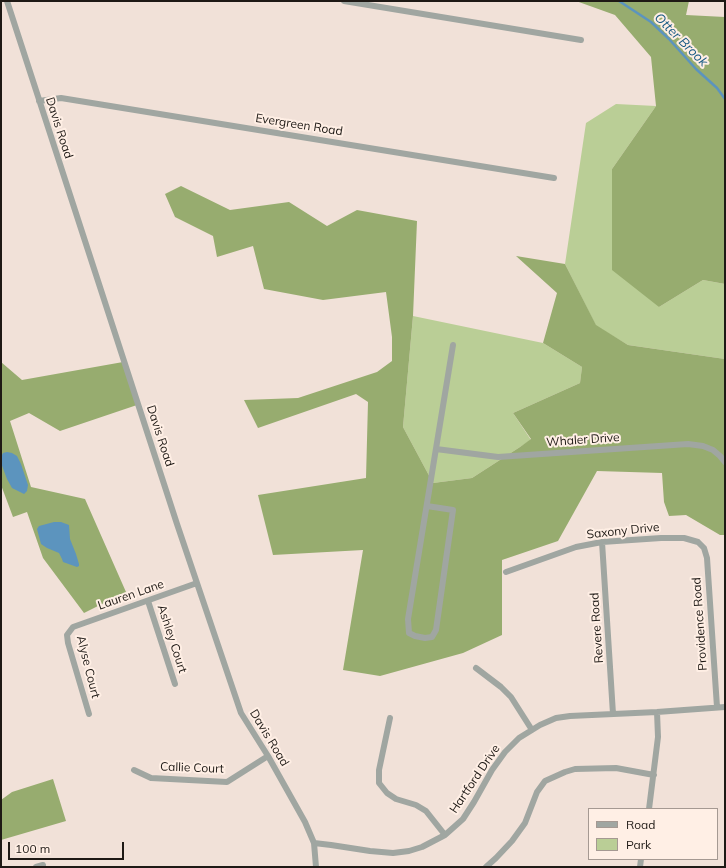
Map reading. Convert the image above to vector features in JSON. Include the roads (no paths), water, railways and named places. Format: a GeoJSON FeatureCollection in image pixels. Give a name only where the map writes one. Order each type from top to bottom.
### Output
{"type":"FeatureCollection","features":[{"type":"Feature","properties":{"kind":"street","name":"Davis Road"},"geometry":{"type":"LineString","coordinates":[[7,1],[197,583],[241,713],[268,756],[305,822],[314,844],[316,867]]}},
{"type":"Feature","properties":{"kind":"street"},"geometry":{"type":"LineString","coordinates":[[344,1],[581,40]]}},
{"type":"Feature","properties":{"kind":"street","name":"Evergreen Road"},"geometry":{"type":"LineString","coordinates":[[39,101],[61,98],[554,178]]}},
{"type":"Feature","properties":{"kind":"street"},"geometry":{"type":"LineString","coordinates":[[428,506],[454,510],[436,630],[432,637],[425,638],[409,633],[408,619],[454,345]]}},
{"type":"Feature","properties":{"kind":"street","name":"Whaler Drive"},"geometry":{"type":"LineString","coordinates":[[436,449],[498,457],[688,444],[702,446],[713,450],[725,462]]}},
{"type":"Feature","properties":{"kind":"street","name":"Saxony Drive"},"geometry":{"type":"LineString","coordinates":[[506,572],[576,547],[602,542],[684,538],[698,542]]}},
{"type":"Feature","properties":{"kind":"street","name":"Revere Road"},"geometry":{"type":"LineString","coordinates":[[602,542],[613,714]]}},
{"type":"Feature","properties":{"kind":"street","name":"Providence Road"},"geometry":{"type":"LineString","coordinates":[[698,542],[704,548],[707,558],[717,707]]}},
{"type":"Feature","properties":{"kind":"street","name":"Lauren Lane"},"geometry":{"type":"LineString","coordinates":[[73,627],[197,583]]}},
{"type":"Feature","properties":{"kind":"street","name":"Ashley Court"},"geometry":{"type":"LineString","coordinates":[[148,601],[175,684]]}},
{"type":"Feature","properties":{"kind":"street","name":"Alyse Court"},"geometry":{"type":"LineString","coordinates":[[73,627],[67,634],[68,643],[88,714]]}},
{"type":"Feature","properties":{"kind":"street"},"geometry":{"type":"LineString","coordinates":[[476,668],[501,687],[511,697],[532,730]]}},
{"type":"Feature","properties":{"kind":"street","name":"Hartford Drive"},"geometry":{"type":"LineString","coordinates":[[314,844],[394,853],[422,847],[445,835],[463,819],[492,770],[505,752],[519,738],[540,725],[556,718],[725,707]]}},
{"type":"Feature","properties":{"kind":"street"},"geometry":{"type":"LineString","coordinates":[[649,808],[658,737],[657,712]]}},
{"type":"Feature","properties":{"kind":"street"},"geometry":{"type":"LineString","coordinates":[[390,718],[379,770],[379,783],[387,793],[396,799],[416,805],[426,811],[445,835]]}},
{"type":"Feature","properties":{"kind":"street","name":"Callie Court"},"geometry":{"type":"LineString","coordinates":[[134,770],[151,778],[227,782],[268,756]]}},
{"type":"Feature","properties":{"kind":"street"},"geometry":{"type":"LineString","coordinates":[[486,867],[512,842],[525,822],[537,792],[546,781],[565,772],[575,770],[616,768],[654,775]]}},
{"type":"Feature","properties":{"kind":"street"},"geometry":{"type":"LineString","coordinates":[[36,867],[43,865]]}},
{"type":"Feature","properties":{"kind":"water"},"geometry":{"type":"Polygon","coordinates":[[[7,452],[17,456],[21,464],[28,485],[27,491],[24,494],[12,488],[7,479],[1,463],[1,457],[3,453],[7,452]]]}},
{"type":"Feature","properties":{"kind":"water"},"geometry":{"type":"Polygon","coordinates":[[[54,522],[61,522],[69,525],[70,539],[79,566],[77,567],[63,562],[59,553],[41,544],[37,529],[39,526],[54,522]]]}},
{"type":"Feature","properties":{"kind":"waterway","name":"Otter Brook"},"geometry":{"type":"LineString","coordinates":[[619,1],[651,22],[669,39],[696,69],[717,88],[725,99]]}}]}
